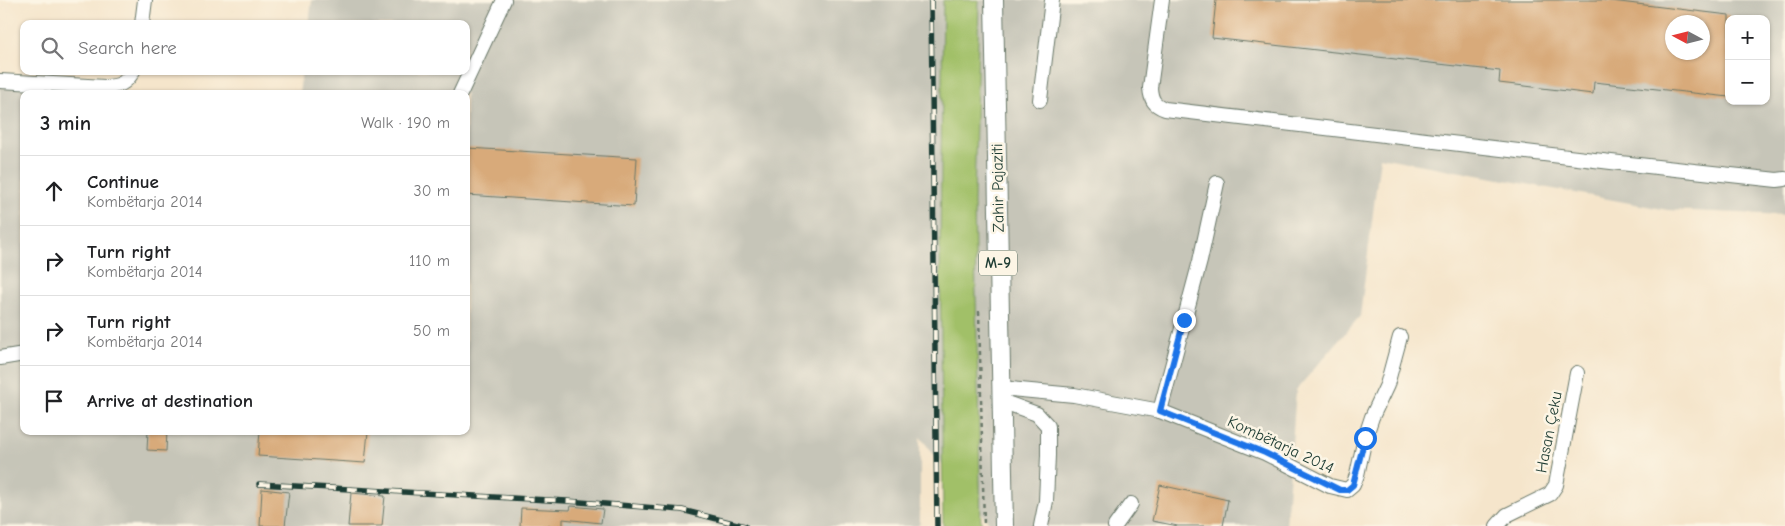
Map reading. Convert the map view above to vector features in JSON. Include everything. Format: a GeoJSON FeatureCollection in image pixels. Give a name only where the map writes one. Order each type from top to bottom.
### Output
{"type":"FeatureCollection","features":[{"type":"Feature","properties":{"kind":"main road","name":"Zahir Pajaziti"},"geometry":{"type":"LineString","coordinates":[[994,0],[1004,526]]}},
{"type":"Feature","properties":{"kind":"street"},"geometry":{"type":"LineString","coordinates":[[142,20],[145,0]]}},
{"type":"Feature","properties":{"kind":"street"},"geometry":{"type":"LineString","coordinates":[[470,73],[504,0]]}},
{"type":"Feature","properties":{"kind":"street"},"geometry":{"type":"LineString","coordinates":[[1040,100],[1052,0]]}},
{"type":"Feature","properties":{"kind":"street"},"geometry":{"type":"LineString","coordinates":[[1162,0],[1150,88],[1153,102],[1165,109],[1620,163],[1778,180],[1785,179]]}},
{"type":"Feature","properties":{"kind":"street"},"geometry":{"type":"LineString","coordinates":[[0,81],[105,87],[120,86],[131,75]]}},
{"type":"Feature","properties":{"kind":"street"},"geometry":{"type":"LineString","coordinates":[[462,90],[469,75]]}},
{"type":"Feature","properties":{"kind":"street"},"geometry":{"type":"LineString","coordinates":[[1160,411],[1200,261],[1217,183]]}},
{"type":"Feature","properties":{"kind":"street","name":"Kombëtarja 2014"},"geometry":{"type":"LineString","coordinates":[[1000,394],[1074,394],[1160,411],[1265,453],[1330,486],[1347,490],[1353,485],[1357,475],[1365,438],[1387,384],[1400,337]]}},
{"type":"Feature","properties":{"kind":"street"},"geometry":{"type":"LineString","coordinates":[[0,358],[20,355]]}},
{"type":"Feature","properties":{"kind":"street","name":"Hasan Çeku"},"geometry":{"type":"LineString","coordinates":[[1497,526],[1507,515],[1550,494],[1556,485],[1577,373]]}},
{"type":"Feature","properties":{"kind":"street"},"geometry":{"type":"LineString","coordinates":[[1000,394],[1037,414],[1048,426],[1046,501],[1040,526]]}},
{"type":"Feature","properties":{"kind":"street"},"geometry":{"type":"LineString","coordinates":[[1115,526],[1131,504]]}},
{"type":"Feature","properties":{"kind":"path"},"geometry":{"type":"LineString","coordinates":[[978,310],[984,526]]}},
{"type":"Feature","properties":{"kind":"shaded area"},"geometry":{"type":"Polygon","coordinates":[[[312,0],[1785,0],[1785,215],[1668,210],[1380,157],[1360,316],[1296,390],[1286,526],[992,526],[920,437],[920,523],[918,526],[0,526],[0,83],[43,90],[20,90],[20,435],[470,435],[470,90],[300,90],[301,75],[470,75],[470,20],[310,20],[312,0]]]}},
{"type":"Feature","properties":{"kind":"green space"},"geometry":{"type":"Polygon","coordinates":[[[943,0],[979,0],[974,202],[981,526],[943,526],[940,247],[943,0]]]}},
{"type":"Feature","properties":{"kind":"building"},"geometry":{"type":"Polygon","coordinates":[[[1216,0],[1603,0],[1729,15],[1725,15],[1725,97],[1594,82],[1593,94],[1499,83],[1500,71],[1212,38],[1216,0]]]}},
{"type":"Feature","properties":{"kind":"building"},"geometry":{"type":"Polygon","coordinates":[[[470,148],[637,158],[634,206],[470,195],[470,148]]]}},
{"type":"Feature","properties":{"kind":"building"},"geometry":{"type":"Polygon","coordinates":[[[148,435],[167,435],[166,451],[147,450],[148,435]]]}},
{"type":"Feature","properties":{"kind":"building"},"geometry":{"type":"Polygon","coordinates":[[[260,435],[368,435],[365,463],[258,456],[260,435]]]}},
{"type":"Feature","properties":{"kind":"building"},"geometry":{"type":"Polygon","coordinates":[[[1160,485],[1228,500],[1223,526],[1178,526],[1152,521],[1160,485]]]}},
{"type":"Feature","properties":{"kind":"building"},"geometry":{"type":"Polygon","coordinates":[[[262,489],[289,492],[285,526],[260,526],[262,489]]]}},
{"type":"Feature","properties":{"kind":"building"},"geometry":{"type":"Polygon","coordinates":[[[351,493],[385,496],[382,526],[348,526],[351,493]]]}},
{"type":"Feature","properties":{"kind":"building"},"geometry":{"type":"Polygon","coordinates":[[[571,506],[603,509],[601,523],[563,519],[563,526],[520,526],[521,508],[570,510],[571,506]]]}},
{"type":"Feature","properties":{"kind":"railway"},"geometry":{"type":"LineString","coordinates":[[931,0],[937,526]]}},
{"type":"Feature","properties":{"kind":"railway"},"geometry":{"type":"LineString","coordinates":[[259,484],[567,501],[682,510],[745,526]]}},
{"type":"Feature","properties":{"kind":"route"},"geometry":{"type":"LineString","coordinates":[[1184,320],[1160,411],[1265,453],[1340,490],[1347,490],[1353,485],[1365,438]]}}]}
